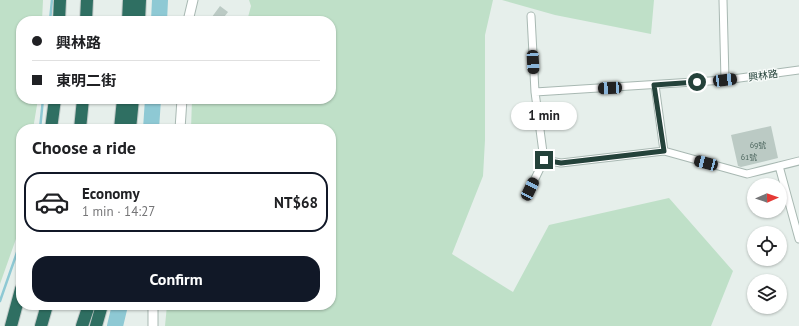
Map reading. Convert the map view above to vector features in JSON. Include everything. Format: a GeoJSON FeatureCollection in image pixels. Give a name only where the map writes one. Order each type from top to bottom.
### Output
{"type":"FeatureCollection","features":[{"type":"Feature","properties":{"kind":"highway"},"geometry":{"type":"LineString","coordinates":[[59,16],[60,0]]}},
{"type":"Feature","properties":{"kind":"highway"},"geometry":{"type":"LineString","coordinates":[[86,16],[87,0]]}},
{"type":"Feature","properties":{"kind":"highway"},"geometry":{"type":"LineString","coordinates":[[128,16],[129,0]]}},
{"type":"Feature","properties":{"kind":"highway"},"geometry":{"type":"LineString","coordinates":[[139,16],[140,0]]}},
{"type":"Feature","properties":{"kind":"highway"},"geometry":{"type":"LineString","coordinates":[[52,124],[54,104]]}},
{"type":"Feature","properties":{"kind":"highway"},"geometry":{"type":"LineString","coordinates":[[80,124],[82,104]]}},
{"type":"Feature","properties":{"kind":"highway"},"geometry":{"type":"LineString","coordinates":[[120,124],[122,104]]}},
{"type":"Feature","properties":{"kind":"highway"},"geometry":{"type":"LineString","coordinates":[[130,124],[132,104]]}},
{"type":"Feature","properties":{"kind":"highway"},"geometry":{"type":"LineString","coordinates":[[11,326],[16,308]]}},
{"type":"Feature","properties":{"kind":"highway"},"geometry":{"type":"LineString","coordinates":[[41,326],[46,310]]}},
{"type":"Feature","properties":{"kind":"highway"},"geometry":{"type":"LineString","coordinates":[[82,326],[87,310]]}},
{"type":"Feature","properties":{"kind":"highway"},"geometry":{"type":"LineString","coordinates":[[96,326],[101,310]]}},
{"type":"Feature","properties":{"kind":"street"},"geometry":{"type":"LineString","coordinates":[[189,16],[193,0]]}},
{"type":"Feature","properties":{"kind":"street"},"geometry":{"type":"LineString","coordinates":[[723,0],[725,80]]}},
{"type":"Feature","properties":{"kind":"street"},"geometry":{"type":"LineString","coordinates":[[530,189],[544,160],[535,92],[531,16]]}},
{"type":"Feature","properties":{"kind":"street","name":"興林路"},"geometry":{"type":"LineString","coordinates":[[535,92],[725,80],[799,70]]}},
{"type":"Feature","properties":{"kind":"street"},"geometry":{"type":"LineString","coordinates":[[654,85],[664,151]]}},
{"type":"Feature","properties":{"kind":"street"},"geometry":{"type":"LineString","coordinates":[[180,124],[182,104]]}},
{"type":"Feature","properties":{"kind":"street"},"geometry":{"type":"LineString","coordinates":[[544,160],[561,163],[664,151],[747,174],[799,161]]}},
{"type":"Feature","properties":{"kind":"street"},"geometry":{"type":"LineString","coordinates":[[779,166],[799,239]]}},
{"type":"Feature","properties":{"kind":"street"},"geometry":{"type":"LineString","coordinates":[[153,310],[153,326]]}},
{"type":"Feature","properties":{"kind":"green space"},"geometry":{"type":"Polygon","coordinates":[[[0,0],[43,0],[42,16],[16,16],[16,104],[37,104],[34,124],[16,124],[16,239],[0,284],[0,0]]]}},
{"type":"Feature","properties":{"kind":"green space"},"geometry":{"type":"Polygon","coordinates":[[[249,0],[493,0],[485,35],[485,140],[483,176],[452,254],[513,292],[549,225],[669,198],[733,271],[711,326],[165,326],[167,310],[336,310],[336,124],[191,124],[192,104],[336,104],[336,16],[248,16],[251,6],[249,0]]]}},
{"type":"Feature","properties":{"kind":"green space"},"geometry":{"type":"Polygon","coordinates":[[[502,0],[654,0],[651,34],[555,15],[502,0]]]}},
{"type":"Feature","properties":{"kind":"building"},"geometry":{"type":"Polygon","coordinates":[[[220,6],[228,12],[225,16],[213,16],[220,6]]]}},
{"type":"Feature","properties":{"kind":"building"},"geometry":{"type":"Polygon","coordinates":[[[771,126],[778,158],[741,167],[738,166],[731,135],[771,126]]]}},
{"type":"Feature","properties":{"kind":"waterway"},"geometry":{"type":"LineString","coordinates":[[50,16],[52,0]]}},
{"type":"Feature","properties":{"kind":"waterway"},"geometry":{"type":"LineString","coordinates":[[159,16],[160,0]]}},
{"type":"Feature","properties":{"kind":"waterway"},"geometry":{"type":"LineString","coordinates":[[40,124],[42,104]]}},
{"type":"Feature","properties":{"kind":"waterway"},"geometry":{"type":"LineString","coordinates":[[151,124],[153,104]]}},
{"type":"Feature","properties":{"kind":"waterway"},"geometry":{"type":"LineString","coordinates":[[0,301],[16,255]]}},
{"type":"Feature","properties":{"kind":"waterway"},"geometry":{"type":"LineString","coordinates":[[115,326],[119,310]]}},
{"type":"Feature","properties":{"kind":"route"},"geometry":{"type":"LineString","coordinates":[[544,160],[561,163],[664,151],[654,85],[697,82]]}}]}
